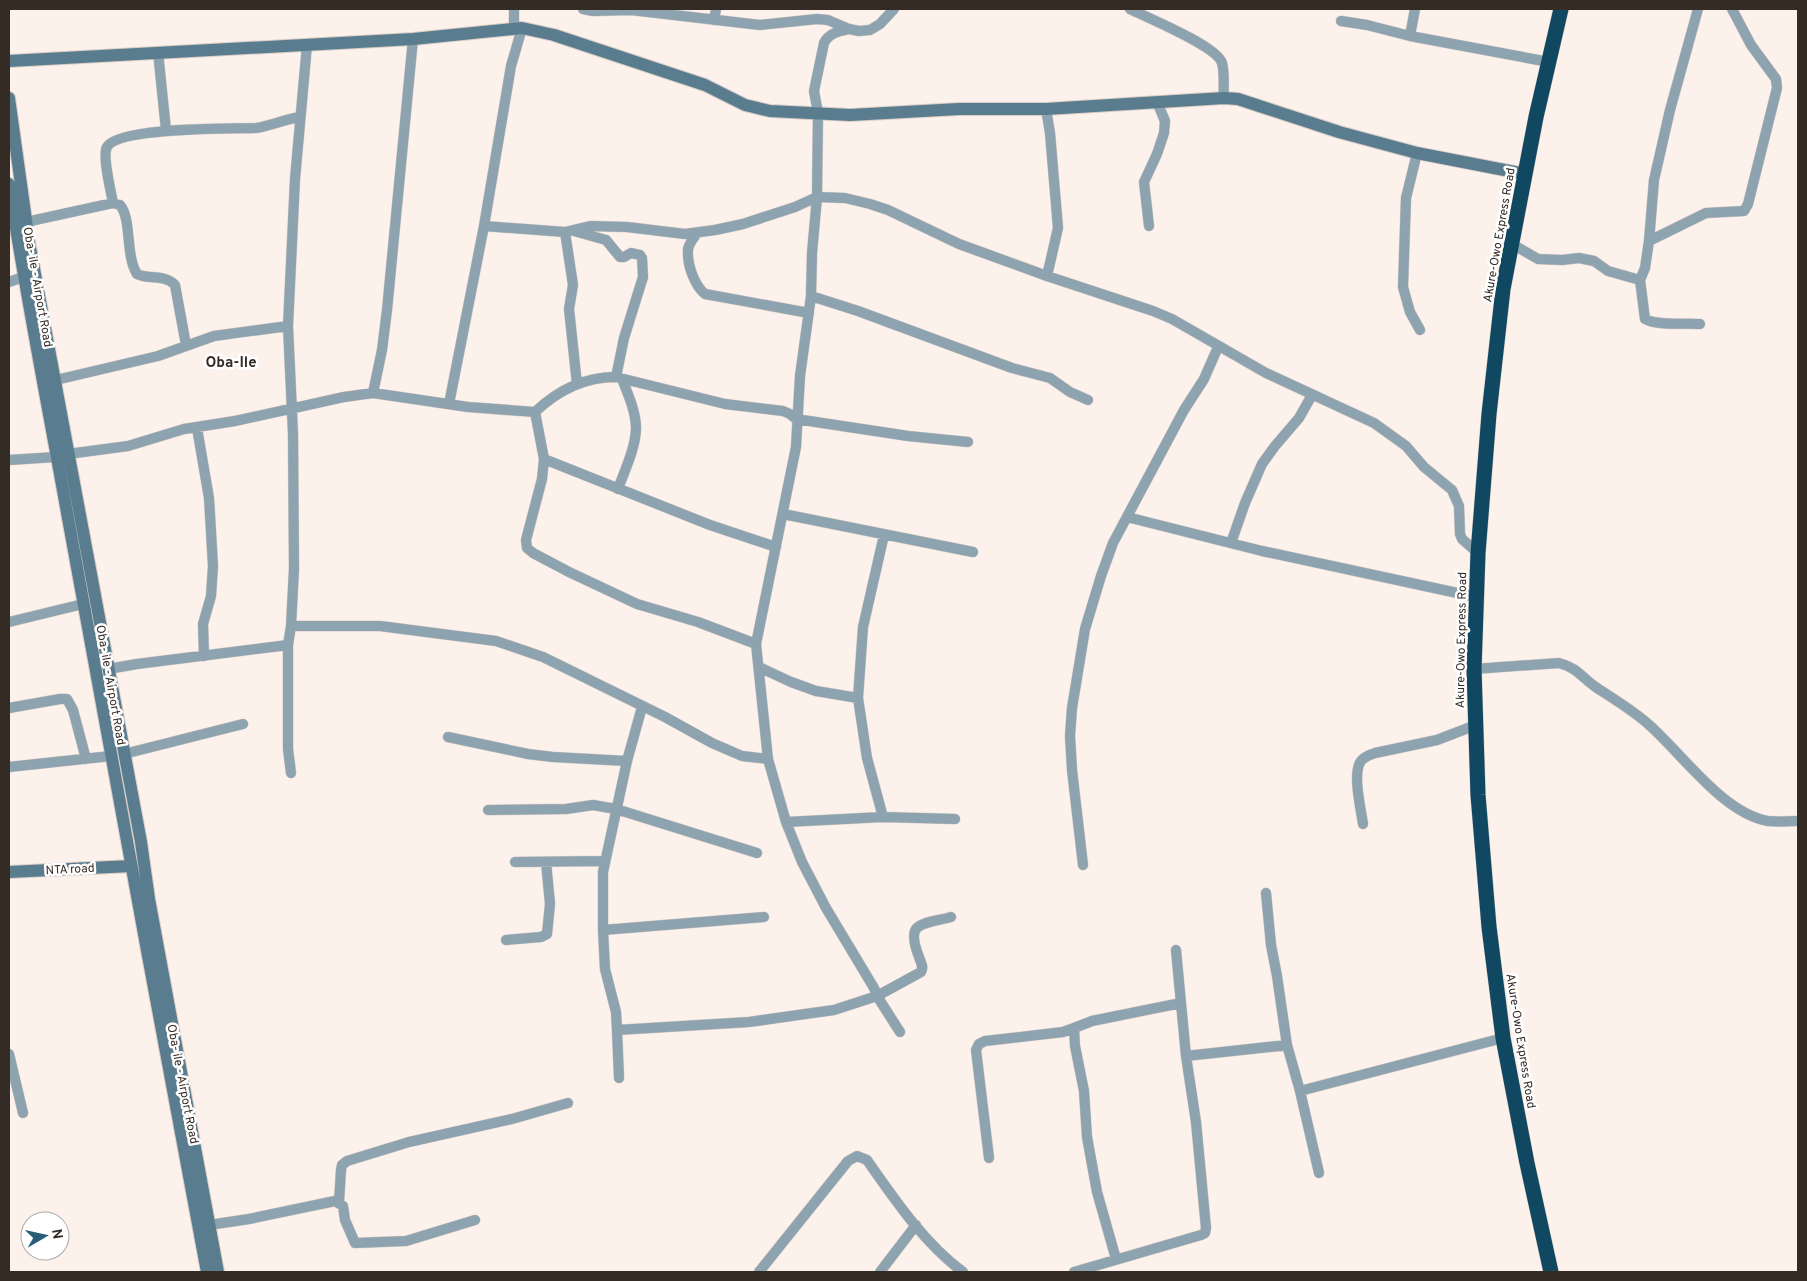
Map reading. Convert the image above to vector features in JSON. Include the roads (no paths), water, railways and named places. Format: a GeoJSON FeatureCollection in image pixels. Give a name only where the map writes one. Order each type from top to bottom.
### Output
{"type":"FeatureCollection","features":[{"type":"Feature","properties":{"kind":"highway","name":"Akure-Owo Express Road"},"geometry":{"type":"LineString","coordinates":[[1550,1272],[1504,1038],[1488,917],[1478,795],[1474,669],[1478,553],[1489,414],[1503,289],[1525,174],[1561,9]]}},
{"type":"Feature","properties":{"kind":"main road"},"geometry":{"type":"LineString","coordinates":[[9,61],[413,39],[518,28],[554,35],[705,85],[754,108],[850,115],[959,109],[1046,109],[1224,98],[1238,99],[1339,132],[1417,154],[1525,174]]}},
{"type":"Feature","properties":{"kind":"main road","name":"Oba- ile - Airport Road"},"geometry":{"type":"LineString","coordinates":[[9,98],[10,124],[26,222],[56,380],[62,456],[87,629],[140,842],[207,1272]]}},
{"type":"Feature","properties":{"kind":"main road","name":"Oba- ile - Airport Road"},"geometry":{"type":"LineString","coordinates":[[9,184],[23,277],[45,387],[62,456],[108,669],[131,866],[218,1272]]}},
{"type":"Feature","properties":{"kind":"main road"},"geometry":{"type":"LineString","coordinates":[[87,629],[100,627]]}},
{"type":"Feature","properties":{"kind":"main road"},"geometry":{"type":"LineString","coordinates":[[127,844],[140,842]]}},
{"type":"Feature","properties":{"kind":"main road","name":"NTA road"},"geometry":{"type":"LineString","coordinates":[[9,872],[131,866]]}},
{"type":"Feature","properties":{"kind":"street"},"geometry":{"type":"LineString","coordinates":[[449,404],[484,226],[518,28],[514,9]]}},
{"type":"Feature","properties":{"kind":"street"},"geometry":{"type":"LineString","coordinates":[[583,9],[593,11],[631,10],[760,25],[817,19],[828,20],[850,29],[870,30],[880,24],[894,9]]}},
{"type":"Feature","properties":{"kind":"street"},"geometry":{"type":"LineString","coordinates":[[714,20],[716,9]]}},
{"type":"Feature","properties":{"kind":"street"},"geometry":{"type":"LineString","coordinates":[[1130,9],[1206,46],[1218,55],[1222,63],[1224,98]]}},
{"type":"Feature","properties":{"kind":"street"},"geometry":{"type":"LineString","coordinates":[[1410,36],[1415,9]]}},
{"type":"Feature","properties":{"kind":"street"},"geometry":{"type":"LineString","coordinates":[[1698,9],[1670,110],[1654,180],[1650,241],[1645,268],[1640,280],[1645,319],[1647,321],[1700,324]]}},
{"type":"Feature","properties":{"kind":"street"},"geometry":{"type":"LineString","coordinates":[[1650,241],[1706,213],[1744,211],[1748,204],[1777,88],[1776,80],[1751,45],[1732,9]]}},
{"type":"Feature","properties":{"kind":"street"},"geometry":{"type":"LineString","coordinates":[[1341,21],[1549,62]]}},
{"type":"Feature","properties":{"kind":"street"},"geometry":{"type":"LineString","coordinates":[[850,29],[831,35],[824,43],[814,90],[818,113],[817,197],[812,253],[810,313],[803,348],[796,419],[796,447],[756,644],[768,759],[786,822],[802,862],[826,908],[900,1032]]}},
{"type":"Feature","properties":{"kind":"street"},"geometry":{"type":"LineString","coordinates":[[373,393],[382,350],[386,318],[413,39]]}},
{"type":"Feature","properties":{"kind":"street"},"geometry":{"type":"LineString","coordinates":[[291,772],[288,749],[288,645],[294,569],[292,408],[288,326],[295,179],[307,45]]}},
{"type":"Feature","properties":{"kind":"street"},"geometry":{"type":"LineString","coordinates":[[158,52],[166,130]]}},
{"type":"Feature","properties":{"kind":"street"},"geometry":{"type":"LineString","coordinates":[[1149,226],[1144,182],[1157,154],[1164,133],[1165,121],[1156,102]]}},
{"type":"Feature","properties":{"kind":"street"},"geometry":{"type":"LineString","coordinates":[[1046,109],[1050,133],[1058,228],[1047,276]]}},
{"type":"Feature","properties":{"kind":"street"},"geometry":{"type":"LineString","coordinates":[[113,203],[105,156],[106,148],[111,142],[119,138],[166,130],[258,128],[300,117]]}},
{"type":"Feature","properties":{"kind":"street"},"geometry":{"type":"LineString","coordinates":[[1417,154],[1406,198],[1403,287],[1410,312],[1420,330]]}},
{"type":"Feature","properties":{"kind":"street"},"geometry":{"type":"LineString","coordinates":[[569,231],[596,226],[627,227],[685,234],[697,233],[743,224],[795,207],[817,197],[845,198],[888,210],[959,244],[1172,319],[1266,373],[1374,423],[1406,446],[1424,467],[1452,490],[1459,506],[1459,526],[1462,539],[1478,553]]}},
{"type":"Feature","properties":{"kind":"street"},"geometry":{"type":"LineString","coordinates":[[26,222],[113,203],[120,205],[123,208],[132,263],[137,274],[148,278],[171,280],[175,285],[186,345]]}},
{"type":"Feature","properties":{"kind":"street"},"geometry":{"type":"LineString","coordinates":[[484,226],[569,231],[606,240],[620,257],[631,253],[640,255],[642,258],[643,276],[624,338],[619,378],[634,412],[636,430],[634,443],[618,489]]}},
{"type":"Feature","properties":{"kind":"street"},"geometry":{"type":"LineString","coordinates":[[569,231],[573,285],[569,309],[577,384]]}},
{"type":"Feature","properties":{"kind":"street"},"geometry":{"type":"LineString","coordinates":[[697,233],[688,251],[689,262],[696,283],[704,294],[810,313]]}},
{"type":"Feature","properties":{"kind":"street"},"geometry":{"type":"LineString","coordinates":[[1512,244],[1538,259],[1562,260],[1579,258],[1594,261],[1608,271],[1640,280]]}},
{"type":"Feature","properties":{"kind":"street"},"geometry":{"type":"LineString","coordinates":[[9,282],[23,277]]}},
{"type":"Feature","properties":{"kind":"street"},"geometry":{"type":"LineString","coordinates":[[811,296],[858,311],[1012,368],[1050,378],[1070,392],[1088,400]]}},
{"type":"Feature","properties":{"kind":"street"},"geometry":{"type":"LineString","coordinates":[[56,380],[158,356],[214,336],[288,326]]}},
{"type":"Feature","properties":{"kind":"street"},"geometry":{"type":"LineString","coordinates":[[1083,865],[1071,761],[1070,736],[1072,708],[1085,629],[1110,552],[1184,410],[1204,378],[1218,347]]}},
{"type":"Feature","properties":{"kind":"street"},"geometry":{"type":"LineString","coordinates":[[9,460],[62,456],[128,446],[184,429],[373,393],[449,404],[535,412],[551,398],[577,384],[606,377],[619,378],[725,404],[783,411],[796,419],[908,436],[968,442]]}},
{"type":"Feature","properties":{"kind":"street"},"geometry":{"type":"LineString","coordinates":[[1231,543],[1245,503],[1262,464],[1299,418],[1312,395]]}},
{"type":"Feature","properties":{"kind":"street"},"geometry":{"type":"LineString","coordinates":[[535,412],[544,459],[542,478],[526,540],[527,548],[569,572],[637,604],[698,622],[756,644]]}},
{"type":"Feature","properties":{"kind":"street"},"geometry":{"type":"LineString","coordinates":[[197,428],[209,498],[213,566],[211,596],[203,624],[204,656]]}},
{"type":"Feature","properties":{"kind":"street"},"geometry":{"type":"LineString","coordinates":[[544,459],[710,525],[776,547]]}},
{"type":"Feature","properties":{"kind":"street"},"geometry":{"type":"LineString","coordinates":[[783,514],[884,536],[973,552]]}},
{"type":"Feature","properties":{"kind":"street"},"geometry":{"type":"LineString","coordinates":[[1127,517],[1231,543],[1476,596]]}},
{"type":"Feature","properties":{"kind":"street"},"geometry":{"type":"LineString","coordinates":[[883,817],[867,758],[858,698],[860,654],[864,627],[884,536]]}},
{"type":"Feature","properties":{"kind":"street"},"geometry":{"type":"LineString","coordinates":[[9,622],[83,604]]}},
{"type":"Feature","properties":{"kind":"street"},"geometry":{"type":"LineString","coordinates":[[291,626],[380,626],[496,641],[543,657],[665,717],[712,744],[742,756],[768,759]]}},
{"type":"Feature","properties":{"kind":"street"},"geometry":{"type":"LineString","coordinates":[[108,669],[288,645]]}},
{"type":"Feature","properties":{"kind":"street"},"geometry":{"type":"LineString","coordinates":[[1474,669],[1559,663],[1576,669],[1593,685],[1647,722],[1712,789],[1727,801],[1749,814],[1766,820],[1798,821]]}},
{"type":"Feature","properties":{"kind":"street"},"geometry":{"type":"LineString","coordinates":[[759,667],[790,682],[816,691],[858,698]]}},
{"type":"Feature","properties":{"kind":"street"},"geometry":{"type":"LineString","coordinates":[[9,708],[60,699],[67,700],[73,710],[86,759]]}},
{"type":"Feature","properties":{"kind":"street"},"geometry":{"type":"LineString","coordinates":[[619,1078],[616,1012],[606,969],[603,930],[603,872],[627,761],[642,707]]}},
{"type":"Feature","properties":{"kind":"street"},"geometry":{"type":"LineString","coordinates":[[9,767],[117,755],[243,724]]}},
{"type":"Feature","properties":{"kind":"street"},"geometry":{"type":"LineString","coordinates":[[1363,824],[1357,773],[1362,760],[1375,753],[1437,740],[1476,725]]}},
{"type":"Feature","properties":{"kind":"street"},"geometry":{"type":"LineString","coordinates":[[448,737],[528,754],[627,761]]}},
{"type":"Feature","properties":{"kind":"street"},"geometry":{"type":"LineString","coordinates":[[488,810],[566,809],[593,805],[616,809],[757,853]]}},
{"type":"Feature","properties":{"kind":"street"},"geometry":{"type":"LineString","coordinates":[[786,822],[883,817],[955,819]]}},
{"type":"Feature","properties":{"kind":"street"},"geometry":{"type":"LineString","coordinates":[[515,862],[605,861]]}},
{"type":"Feature","properties":{"kind":"street"},"geometry":{"type":"LineString","coordinates":[[506,940],[541,937],[547,934],[550,904],[546,862]]}},
{"type":"Feature","properties":{"kind":"street"},"geometry":{"type":"LineString","coordinates":[[1266,893],[1271,944],[1288,1045],[1319,1173]]}},
{"type":"Feature","properties":{"kind":"street"},"geometry":{"type":"LineString","coordinates":[[603,930],[764,917]]}},
{"type":"Feature","properties":{"kind":"street"},"geometry":{"type":"LineString","coordinates":[[617,1030],[749,1022],[834,1010],[877,996],[921,972],[922,966],[913,942],[913,932],[916,928],[923,924],[951,917]]}},
{"type":"Feature","properties":{"kind":"street"},"geometry":{"type":"LineString","coordinates":[[1074,1272],[1201,1235],[1206,1228],[1176,950]]}},
{"type":"Feature","properties":{"kind":"street"},"geometry":{"type":"LineString","coordinates":[[989,1158],[976,1050],[979,1044],[985,1041],[1063,1032],[1092,1020],[1181,1003]]}},
{"type":"Feature","properties":{"kind":"street"},"geometry":{"type":"LineString","coordinates":[[1074,1028],[1075,1046],[1084,1091],[1087,1137],[1097,1192],[1116,1259]]}},
{"type":"Feature","properties":{"kind":"street"},"geometry":{"type":"LineString","coordinates":[[1300,1091],[1504,1038]]}},
{"type":"Feature","properties":{"kind":"street"},"geometry":{"type":"LineString","coordinates":[[1186,1056],[1288,1045]]}},
{"type":"Feature","properties":{"kind":"street"},"geometry":{"type":"LineString","coordinates":[[9,1054],[23,1113]]}},
{"type":"Feature","properties":{"kind":"street"},"geometry":{"type":"LineString","coordinates":[[339,1202],[341,1170],[342,1166],[348,1161],[410,1142],[512,1119],[568,1103]]}},
{"type":"Feature","properties":{"kind":"street"},"geometry":{"type":"LineString","coordinates":[[759,1272],[843,1166],[857,1156],[867,1160],[897,1202],[945,1259],[963,1272]]}},
{"type":"Feature","properties":{"kind":"street"},"geometry":{"type":"LineString","coordinates":[[209,1225],[249,1220],[335,1201],[343,1206],[345,1220],[355,1243],[406,1241],[476,1220]]}},
{"type":"Feature","properties":{"kind":"street"},"geometry":{"type":"LineString","coordinates":[[880,1272],[916,1224]]}},
{"type":"Feature","properties":{"kind":"district","name":"Oba-Ile"},"geometry":{"type":"Point","coordinates":[231,362]}}]}
